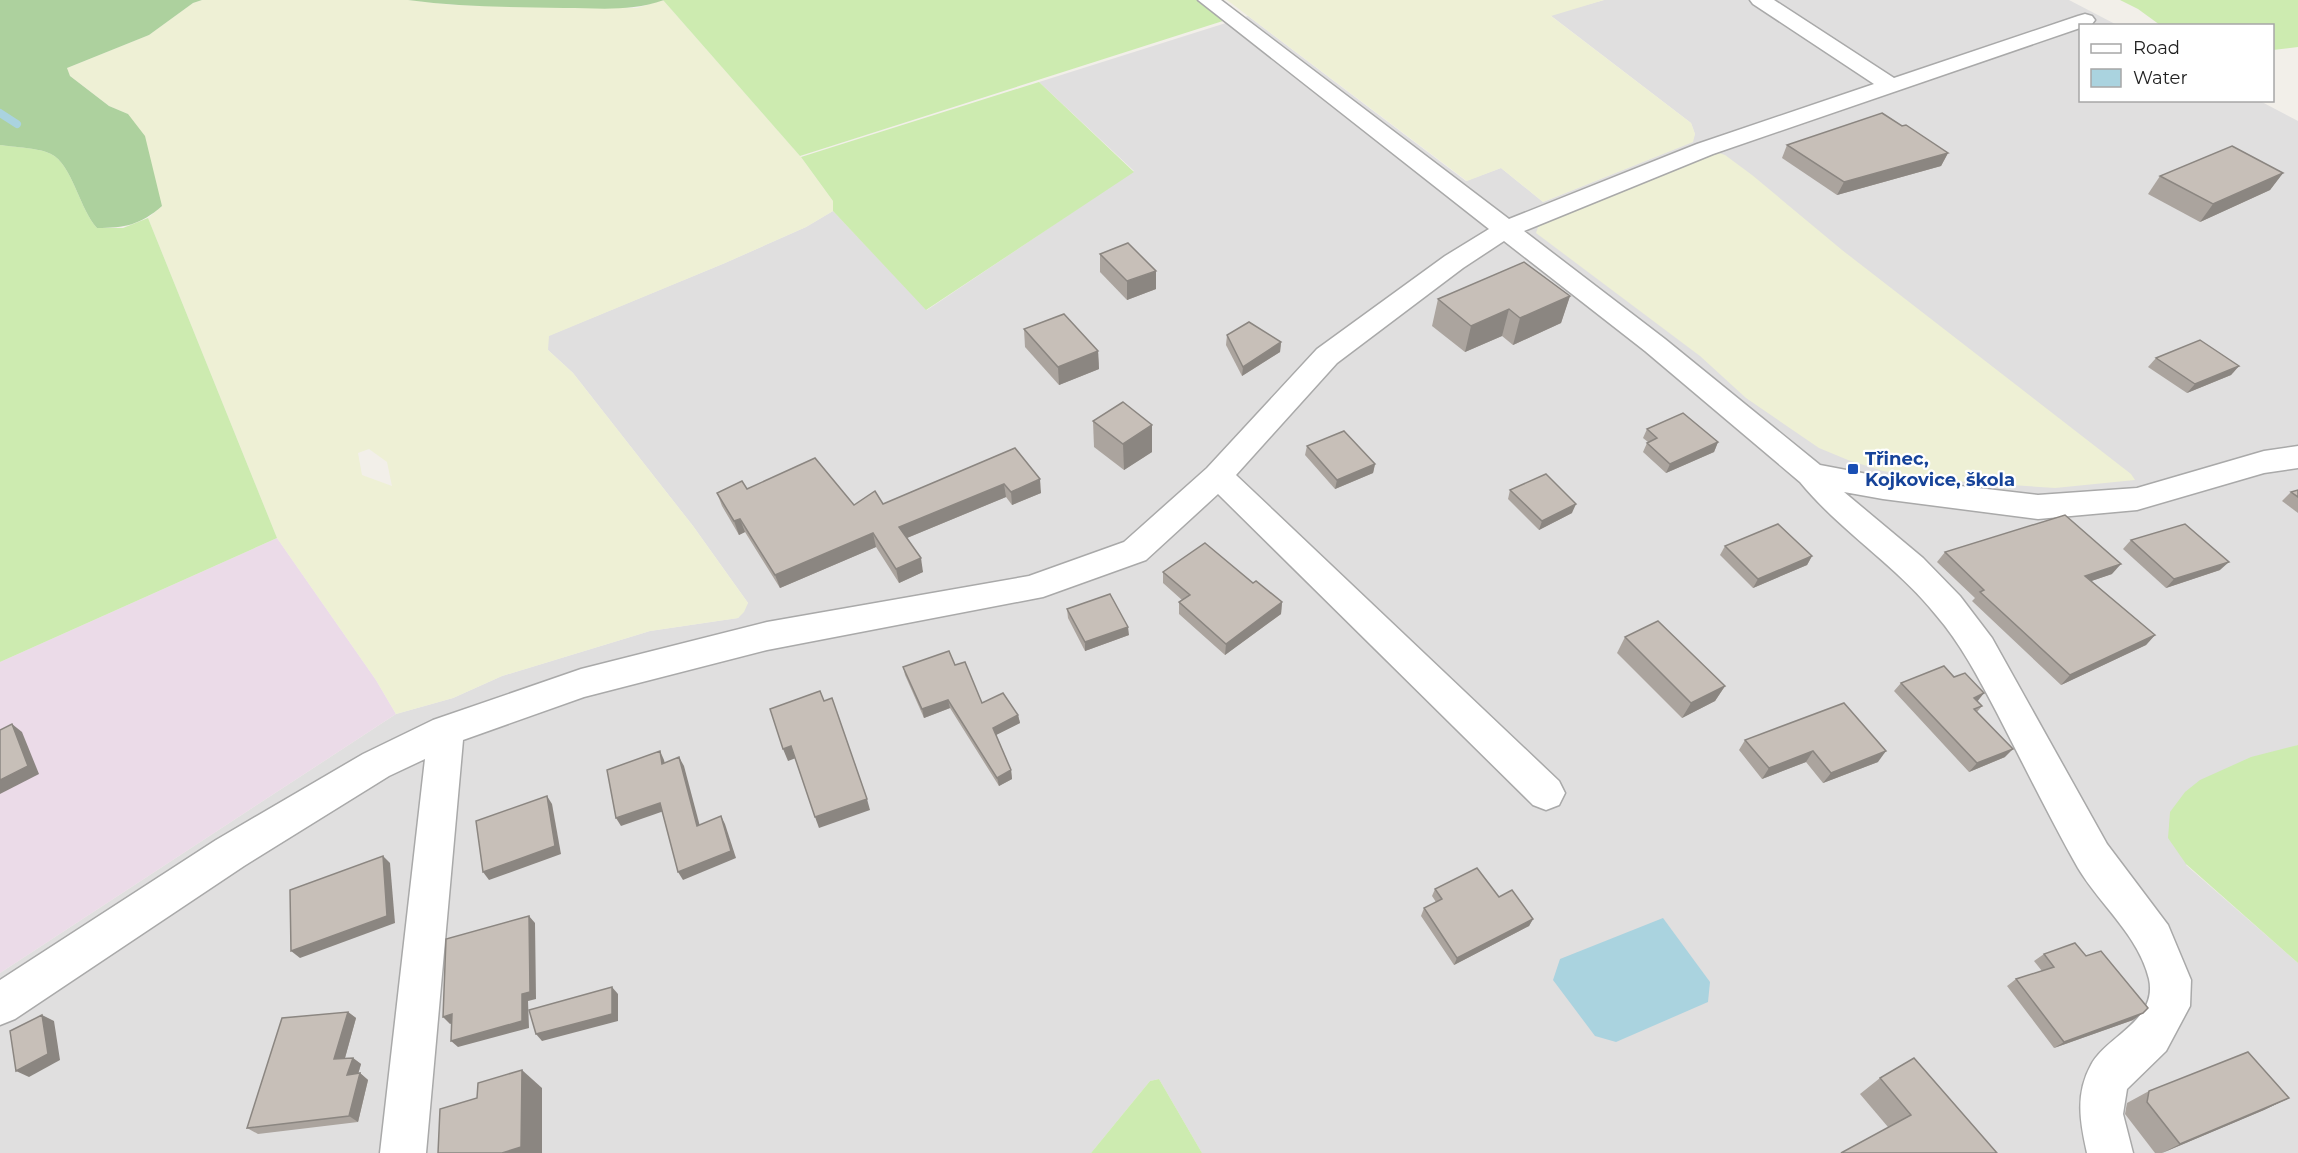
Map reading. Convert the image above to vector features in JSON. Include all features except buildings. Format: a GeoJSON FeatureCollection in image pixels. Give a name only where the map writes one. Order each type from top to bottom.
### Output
{"type":"FeatureCollection","features":[{"type":"Feature","properties":{"kind":"street"},"geometry":{"type":"LineString","coordinates":[[1208,0],[1655,345],[1811,474],[1830,497],[1911,567],[1954,614],[1980,648],[2093,857],[2154,939],[2170,980],[2169,1006],[2151,1036],[2107,1078],[2101,1114],[2110,1153]]}},
{"type":"Feature","properties":{"kind":"street"},"geometry":{"type":"LineString","coordinates":[[1765,3],[1791,0]]}},
{"type":"Feature","properties":{"kind":"street"},"geometry":{"type":"LineString","coordinates":[[1765,3],[1890,85]]}},
{"type":"Feature","properties":{"kind":"street"},"geometry":{"type":"LineString","coordinates":[[0,1004],[230,853],[376,765],[446,731],[581,683],[755,639],[1031,588],[1135,551],[1218,476],[1327,356],[1454,262],[1505,230],[1705,149],[2085,20]]}},
{"type":"Feature","properties":{"kind":"street"},"geometry":{"type":"LineString","coordinates":[[1811,474],[1882,488],[2038,507],[2138,499],[2265,462],[2298,457]]}},
{"type":"Feature","properties":{"kind":"street"},"geometry":{"type":"LineString","coordinates":[[1218,476],[1545,793]]}},
{"type":"Feature","properties":{"kind":"street"},"geometry":{"type":"LineString","coordinates":[[404,1153],[446,731]]}},
{"type":"Feature","properties":{"kind":"shaded area"},"geometry":{"type":"Polygon","coordinates":[[[1604,0],[2069,0],[2115,24],[2079,24],[2079,102],[2262,102],[2298,121],[2298,745],[2285,750],[2186,865],[2298,963],[2298,1153],[1202,1153],[1159,1079],[1150,1081],[1091,1153],[0,1153],[0,973],[396,714],[453,698],[502,676],[650,631],[738,618],[748,603],[693,526],[573,373],[548,350],[548,336],[725,263],[806,227],[833,211],[927,310],[1134,171],[1039,82],[1248,16],[1466,181],[1501,168],[1543,202],[1692,142],[1695,134],[1691,123],[1550,15],[1604,0]]]}},
{"type":"Feature","properties":{"kind":"shaded area"},"geometry":{"type":"Polygon","coordinates":[[[277,538],[376,680],[396,714],[0,973],[0,662],[277,538]]]}},
{"type":"Feature","properties":{"kind":"green space"},"geometry":{"type":"Polygon","coordinates":[[[0,0],[202,0],[193,3],[149,35],[67,68],[70,76],[109,106],[128,114],[145,136],[162,206],[132,224],[97,228],[65,167],[58,159],[40,150],[0,145],[0,0]]]}},
{"type":"Feature","properties":{"kind":"green space"},"geometry":{"type":"Polygon","coordinates":[[[202,0],[408,0],[454,5],[637,8],[663,0],[801,157],[833,201],[833,211],[806,227],[725,263],[549,336],[548,350],[573,373],[693,526],[748,603],[738,618],[650,631],[502,676],[453,698],[396,714],[376,680],[277,538],[148,218],[162,206],[128,114],[109,106],[70,76],[67,68],[149,35],[193,3],[202,0]],[[369,449],[358,453],[362,475],[392,486],[387,462],[369,449]]]}},
{"type":"Feature","properties":{"kind":"green space"},"geometry":{"type":"Polygon","coordinates":[[[408,0],[664,0],[626,8],[602,9],[486,6],[408,0]]]}},
{"type":"Feature","properties":{"kind":"green space"},"geometry":{"type":"Polygon","coordinates":[[[663,0],[1199,0],[1226,20],[800,156],[663,0]]]}},
{"type":"Feature","properties":{"kind":"green space"},"geometry":{"type":"Polygon","coordinates":[[[1227,0],[1604,0],[1551,16],[1691,123],[1695,134],[1693,142],[1543,202],[1501,168],[1467,181],[1227,0]]]}},
{"type":"Feature","properties":{"kind":"green space"},"geometry":{"type":"Polygon","coordinates":[[[2120,0],[2298,0],[2298,47],[2274,50],[2274,24],[2159,24],[2138,9],[2120,0]]]}},
{"type":"Feature","properties":{"kind":"green space"},"geometry":{"type":"Polygon","coordinates":[[[1039,82],[1134,172],[926,310],[833,211],[833,201],[801,157],[1039,82]]]}},
{"type":"Feature","properties":{"kind":"green space"},"geometry":{"type":"Polygon","coordinates":[[[0,145],[40,150],[58,159],[65,167],[97,228],[123,228],[148,218],[277,538],[0,662],[0,145]]]}},
{"type":"Feature","properties":{"kind":"green space"},"geometry":{"type":"Polygon","coordinates":[[[1716,152],[1725,155],[1752,175],[1842,250],[2131,474],[2135,480],[2055,488],[1938,480],[1883,471],[1848,460],[1819,448],[1746,398],[1700,356],[1536,233],[1538,227],[1546,221],[1716,152]]]}},
{"type":"Feature","properties":{"kind":"green space"},"geometry":{"type":"Polygon","coordinates":[[[2298,745],[2298,963],[2186,864],[2168,838],[2170,812],[2185,792],[2200,780],[2251,757],[2298,745]]]}},
{"type":"Feature","properties":{"kind":"green space"},"geometry":{"type":"Polygon","coordinates":[[[1159,1079],[1202,1153],[1091,1153],[1150,1081],[1159,1079]]]}},
{"type":"Feature","properties":{"kind":"water"},"geometry":{"type":"Polygon","coordinates":[[[1663,918],[1710,982],[1708,1002],[1616,1042],[1595,1036],[1553,980],[1560,959],[1663,918]]]}},
{"type":"Feature","properties":{"kind":"waterway"},"geometry":{"type":"LineString","coordinates":[[0,113],[17,124]]}},
{"type":"Feature","properties":{"kind":"place","name":"Třinec, Kojkovice, škola"},"geometry":{"type":"Point","coordinates":[1853,469]}}]}
